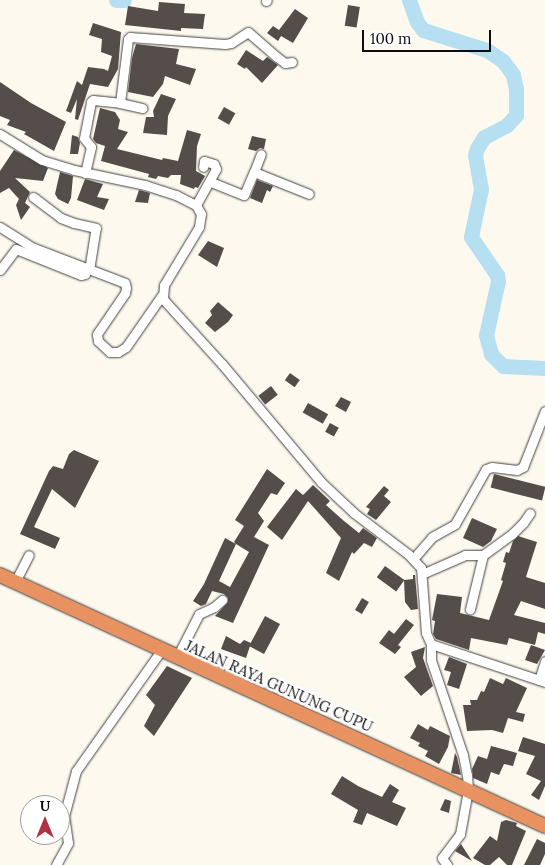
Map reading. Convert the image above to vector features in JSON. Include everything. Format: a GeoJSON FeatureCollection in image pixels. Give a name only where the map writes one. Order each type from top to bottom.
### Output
{"type":"FeatureCollection","features":[{"type":"Feature","properties":{"kind":"highway","name":"JALAN RAYA GUNUNG CUPU"},"geometry":{"type":"LineString","coordinates":[[0,576],[545,826]]}},
{"type":"Feature","properties":{"kind":"street"},"geometry":{"type":"LineString","coordinates":[[120,103],[128,39],[130,37],[225,44],[231,43],[244,33],[250,34],[260,44],[286,63],[292,62]]}},
{"type":"Feature","properties":{"kind":"street"},"geometry":{"type":"LineString","coordinates":[[84,173],[91,147],[84,138],[91,102],[93,100],[120,103],[142,108]]}},
{"type":"Feature","properties":{"kind":"street"},"geometry":{"type":"LineString","coordinates":[[0,134],[42,160],[84,173],[145,185],[176,195],[196,205],[201,214],[199,227],[164,285],[162,295],[126,347],[118,352],[110,352],[98,341],[97,334],[125,292],[126,286],[118,279],[86,271],[34,248],[0,227]]}},
{"type":"Feature","properties":{"kind":"street"},"geometry":{"type":"LineString","coordinates":[[211,182],[244,195],[261,154]]}},
{"type":"Feature","properties":{"kind":"street"},"geometry":{"type":"LineString","coordinates":[[196,205],[211,182],[215,165],[204,161],[202,167]]}},
{"type":"Feature","properties":{"kind":"street"},"geometry":{"type":"LineString","coordinates":[[254,172],[309,194]]}},
{"type":"Feature","properties":{"kind":"street"},"geometry":{"type":"LineString","coordinates":[[0,270],[12,251],[19,249],[80,275],[86,271],[93,252],[96,228],[61,218],[33,196]]}},
{"type":"Feature","properties":{"kind":"street"},"geometry":{"type":"LineString","coordinates":[[162,295],[166,303],[222,364],[321,482],[354,513],[413,559],[422,574],[426,634],[431,644],[431,660],[463,755],[468,790],[459,836],[442,858],[447,865]]}},
{"type":"Feature","properties":{"kind":"street"},"geometry":{"type":"LineString","coordinates":[[413,559],[432,538],[453,526],[486,469],[517,470],[523,467],[545,411]]}},
{"type":"Feature","properties":{"kind":"street"},"geometry":{"type":"LineString","coordinates":[[422,574],[457,558],[470,554],[483,555],[512,534],[530,513]]}},
{"type":"Feature","properties":{"kind":"street"},"geometry":{"type":"LineString","coordinates":[[14,582],[29,555]]}},
{"type":"Feature","properties":{"kind":"street"},"geometry":{"type":"LineString","coordinates":[[470,609],[483,555]]}},
{"type":"Feature","properties":{"kind":"street"},"geometry":{"type":"LineString","coordinates":[[177,657],[199,614],[214,608],[222,600]]}},
{"type":"Feature","properties":{"kind":"street"},"geometry":{"type":"LineString","coordinates":[[431,644],[542,681],[545,661]]}},
{"type":"Feature","properties":{"kind":"street"},"geometry":{"type":"LineString","coordinates":[[56,865],[68,843],[64,816],[76,771],[162,649]]}},
{"type":"Feature","properties":{"kind":"building"},"geometry":{"type":"Polygon","coordinates":[[[159,2],[185,4],[184,13],[205,14],[203,29],[181,28],[181,31],[125,25],[128,6],[158,11],[159,2]]]}},
{"type":"Feature","properties":{"kind":"building"},"geometry":{"type":"Polygon","coordinates":[[[348,5],[360,7],[357,28],[345,26],[348,5]]]}},
{"type":"Feature","properties":{"kind":"building"},"geometry":{"type":"Polygon","coordinates":[[[295,9],[308,18],[293,43],[281,36],[278,41],[267,33],[273,26],[279,30],[295,9]]]}},
{"type":"Feature","properties":{"kind":"building"},"geometry":{"type":"Polygon","coordinates":[[[93,23],[121,32],[118,69],[108,87],[90,84],[78,120],[75,119],[77,99],[71,113],[66,111],[77,81],[82,85],[88,67],[108,71],[112,56],[101,52],[102,39],[89,35],[93,23]]]}},
{"type":"Feature","properties":{"kind":"building"},"geometry":{"type":"Polygon","coordinates":[[[136,44],[179,49],[176,64],[196,69],[190,85],[165,76],[163,84],[153,97],[128,92],[132,58],[136,44]]]}},
{"type":"Feature","properties":{"kind":"building"},"geometry":{"type":"Polygon","coordinates":[[[246,50],[263,61],[267,57],[278,65],[262,83],[246,67],[245,69],[237,64],[246,50]]]}},
{"type":"Feature","properties":{"kind":"building"},"geometry":{"type":"Polygon","coordinates":[[[0,82],[31,103],[66,122],[54,151],[24,134],[26,132],[7,125],[10,120],[0,116],[0,82]]]}},
{"type":"Feature","properties":{"kind":"building"},"geometry":{"type":"Polygon","coordinates":[[[161,94],[176,99],[168,116],[167,135],[143,133],[146,117],[154,117],[153,111],[161,94]]]}},
{"type":"Feature","properties":{"kind":"building"},"geometry":{"type":"Polygon","coordinates":[[[224,107],[235,113],[229,125],[218,118],[224,107]]]}},
{"type":"Feature","properties":{"kind":"building"},"geometry":{"type":"Polygon","coordinates":[[[100,108],[115,112],[120,120],[118,129],[128,132],[117,149],[162,160],[163,158],[178,161],[187,130],[201,134],[197,146],[196,171],[205,176],[198,188],[195,187],[194,189],[180,184],[181,175],[171,175],[168,178],[158,176],[156,179],[148,177],[149,174],[101,161],[105,146],[96,143],[93,139],[100,108]]]}},
{"type":"Feature","properties":{"kind":"building"},"geometry":{"type":"Polygon","coordinates":[[[72,135],[78,137],[80,143],[78,154],[70,154],[72,135]]]}},
{"type":"Feature","properties":{"kind":"building"},"geometry":{"type":"Polygon","coordinates":[[[252,136],[266,139],[264,149],[260,148],[256,151],[248,149],[252,136]]]}},
{"type":"Feature","properties":{"kind":"building"},"geometry":{"type":"Polygon","coordinates":[[[14,150],[48,168],[43,181],[15,178],[30,192],[25,203],[30,207],[21,220],[16,205],[19,199],[9,188],[0,193],[0,171],[14,150]]]}},
{"type":"Feature","properties":{"kind":"building"},"geometry":{"type":"Polygon","coordinates":[[[60,172],[73,176],[71,198],[68,204],[58,199],[55,194],[60,172]]]}},
{"type":"Feature","properties":{"kind":"building"},"geometry":{"type":"Polygon","coordinates":[[[85,179],[103,184],[97,197],[109,199],[104,210],[77,200],[85,179]]]}},
{"type":"Feature","properties":{"kind":"building"},"geometry":{"type":"Polygon","coordinates":[[[257,180],[273,186],[270,192],[267,190],[262,203],[250,198],[257,180]]]}},
{"type":"Feature","properties":{"kind":"building"},"geometry":{"type":"Polygon","coordinates":[[[139,190],[150,193],[148,203],[135,202],[139,190]]]}},
{"type":"Feature","properties":{"kind":"building"},"geometry":{"type":"Polygon","coordinates":[[[208,241],[224,248],[217,267],[198,255],[208,241]]]}},
{"type":"Feature","properties":{"kind":"building"},"geometry":{"type":"Polygon","coordinates":[[[218,302],[233,315],[228,322],[215,332],[205,323],[212,315],[210,311],[218,302]]]}},
{"type":"Feature","properties":{"kind":"building"},"geometry":{"type":"Polygon","coordinates":[[[290,373],[300,380],[295,387],[285,380],[290,373]]]}},
{"type":"Feature","properties":{"kind":"building"},"geometry":{"type":"Polygon","coordinates":[[[271,386],[278,395],[265,405],[258,396],[271,386]]]}},
{"type":"Feature","properties":{"kind":"building"},"geometry":{"type":"Polygon","coordinates":[[[341,397],[351,402],[346,412],[335,406],[341,397]]]}},
{"type":"Feature","properties":{"kind":"building"},"geometry":{"type":"Polygon","coordinates":[[[308,403],[328,414],[323,424],[303,413],[308,403]]]}},
{"type":"Feature","properties":{"kind":"building"},"geometry":{"type":"Polygon","coordinates":[[[330,423],[339,428],[334,437],[325,432],[330,423]]]}},
{"type":"Feature","properties":{"kind":"building"},"geometry":{"type":"Polygon","coordinates":[[[74,450],[99,461],[75,508],[52,489],[34,527],[60,538],[55,549],[20,534],[49,471],[53,466],[63,469],[69,454],[74,450]]]}},
{"type":"Feature","properties":{"kind":"building"},"geometry":{"type":"Polygon","coordinates":[[[267,469],[285,483],[277,495],[271,493],[258,513],[264,521],[254,537],[269,545],[233,623],[215,616],[228,602],[228,598],[224,594],[212,591],[206,604],[201,606],[193,601],[204,584],[225,538],[236,544],[234,542],[244,526],[235,520],[267,469]],[[236,544],[219,581],[230,587],[249,552],[236,544]]]}},
{"type":"Feature","properties":{"kind":"building"},"geometry":{"type":"Polygon","coordinates":[[[494,474],[545,487],[542,500],[491,488],[494,474]]]}},
{"type":"Feature","properties":{"kind":"building"},"geometry":{"type":"Polygon","coordinates":[[[313,485],[330,501],[326,505],[344,521],[359,533],[363,528],[377,538],[372,547],[364,543],[354,554],[352,552],[339,581],[326,573],[341,538],[308,501],[282,540],[267,527],[296,489],[303,495],[313,485]]]}},
{"type":"Feature","properties":{"kind":"building"},"geometry":{"type":"Polygon","coordinates":[[[384,486],[389,490],[384,496],[391,502],[376,520],[367,514],[370,509],[366,507],[384,486]]]}},
{"type":"Feature","properties":{"kind":"building"},"geometry":{"type":"Polygon","coordinates":[[[472,518],[497,529],[491,541],[483,547],[463,538],[472,518]]]}},
{"type":"Feature","properties":{"kind":"building"},"geometry":{"type":"Polygon","coordinates":[[[518,536],[537,542],[526,577],[545,583],[545,609],[521,601],[514,615],[545,623],[545,634],[538,632],[535,645],[509,638],[507,645],[471,638],[469,650],[436,639],[433,634],[435,621],[432,620],[437,594],[462,597],[460,613],[489,620],[503,581],[501,580],[506,563],[503,562],[506,552],[509,553],[513,541],[518,536]]]}},
{"type":"Feature","properties":{"kind":"building"},"geometry":{"type":"Polygon","coordinates":[[[385,566],[404,580],[396,591],[377,577],[385,566]]]}},
{"type":"Feature","properties":{"kind":"building"},"geometry":{"type":"Polygon","coordinates":[[[413,575],[415,575],[418,609],[411,610],[405,602],[404,580],[413,579],[413,575]]]}},
{"type":"Feature","properties":{"kind":"building"},"geometry":{"type":"Polygon","coordinates":[[[362,598],[369,602],[362,614],[355,610],[362,598]]]}},
{"type":"Feature","properties":{"kind":"building"},"geometry":{"type":"Polygon","coordinates":[[[265,616],[280,624],[264,654],[249,646],[265,616]]]}},
{"type":"Feature","properties":{"kind":"building"},"geometry":{"type":"Polygon","coordinates":[[[406,619],[414,625],[398,645],[401,647],[395,654],[379,643],[389,630],[394,634],[406,619]]]}},
{"type":"Feature","properties":{"kind":"building"},"geometry":{"type":"Polygon","coordinates":[[[226,636],[240,644],[244,640],[251,643],[246,658],[221,649],[226,636]]]}},
{"type":"Feature","properties":{"kind":"building"},"geometry":{"type":"Polygon","coordinates":[[[531,645],[545,650],[537,664],[525,660],[531,645]]]}},
{"type":"Feature","properties":{"kind":"building"},"geometry":{"type":"Polygon","coordinates":[[[425,647],[423,658],[433,686],[421,696],[404,677],[416,667],[411,652],[425,647]]]}},
{"type":"Feature","properties":{"kind":"building"},"geometry":{"type":"Polygon","coordinates":[[[449,657],[467,664],[459,689],[447,685],[451,672],[444,670],[449,657]]]}},
{"type":"Feature","properties":{"kind":"building"},"geometry":{"type":"Polygon","coordinates":[[[167,666],[192,678],[154,736],[144,726],[155,705],[146,695],[167,666]]]}},
{"type":"Feature","properties":{"kind":"building"},"geometry":{"type":"Polygon","coordinates":[[[490,678],[503,684],[506,678],[527,688],[516,712],[525,714],[523,722],[508,718],[503,733],[492,730],[467,731],[463,705],[471,705],[470,700],[477,700],[481,691],[484,692],[490,678]]]}},
{"type":"Feature","properties":{"kind":"building"},"geometry":{"type":"Polygon","coordinates":[[[418,724],[428,730],[430,726],[450,736],[448,747],[439,764],[425,756],[428,751],[418,746],[420,743],[410,738],[418,724]]]}},
{"type":"Feature","properties":{"kind":"building"},"geometry":{"type":"Polygon","coordinates":[[[523,737],[545,744],[545,786],[539,800],[531,795],[541,781],[526,774],[535,756],[518,751],[523,737]]]}},
{"type":"Feature","properties":{"kind":"building"},"geometry":{"type":"Polygon","coordinates":[[[491,746],[517,753],[513,766],[504,764],[499,775],[491,772],[487,784],[473,778],[472,769],[478,756],[487,759],[491,746]]]}},
{"type":"Feature","properties":{"kind":"building"},"geometry":{"type":"Polygon","coordinates":[[[455,753],[457,757],[461,775],[451,773],[455,753]]]}},
{"type":"Feature","properties":{"kind":"building"},"geometry":{"type":"Polygon","coordinates":[[[342,776],[382,797],[390,784],[399,790],[392,802],[406,808],[397,826],[367,813],[362,825],[353,822],[358,810],[331,794],[342,776]]]}},
{"type":"Feature","properties":{"kind":"building"},"geometry":{"type":"Polygon","coordinates":[[[445,799],[451,801],[449,813],[440,810],[445,799]]]}},
{"type":"Feature","properties":{"kind":"building"},"geometry":{"type":"Polygon","coordinates":[[[506,820],[517,823],[516,826],[526,831],[512,865],[507,865],[499,857],[490,865],[485,865],[473,858],[490,836],[497,841],[501,822],[506,820]]]}},
{"type":"Feature","properties":{"kind":"building"},"geometry":{"type":"Polygon","coordinates":[[[537,839],[545,843],[545,854],[540,865],[524,865],[537,839]]]}},
{"type":"Feature","properties":{"kind":"building"},"geometry":{"type":"Polygon","coordinates":[[[461,844],[472,861],[455,851],[461,844]]]}},
{"type":"Feature","properties":{"kind":"waterway"},"geometry":{"type":"LineString","coordinates":[[116,0],[124,0]]}},
{"type":"Feature","properties":{"kind":"waterway"},"geometry":{"type":"LineString","coordinates":[[409,0],[417,22],[423,30],[487,50],[503,61],[513,75],[516,89],[516,115],[507,125],[484,137],[475,155],[481,189],[471,237],[497,275],[498,281],[486,335],[491,354],[503,366],[545,368]]}}]}
